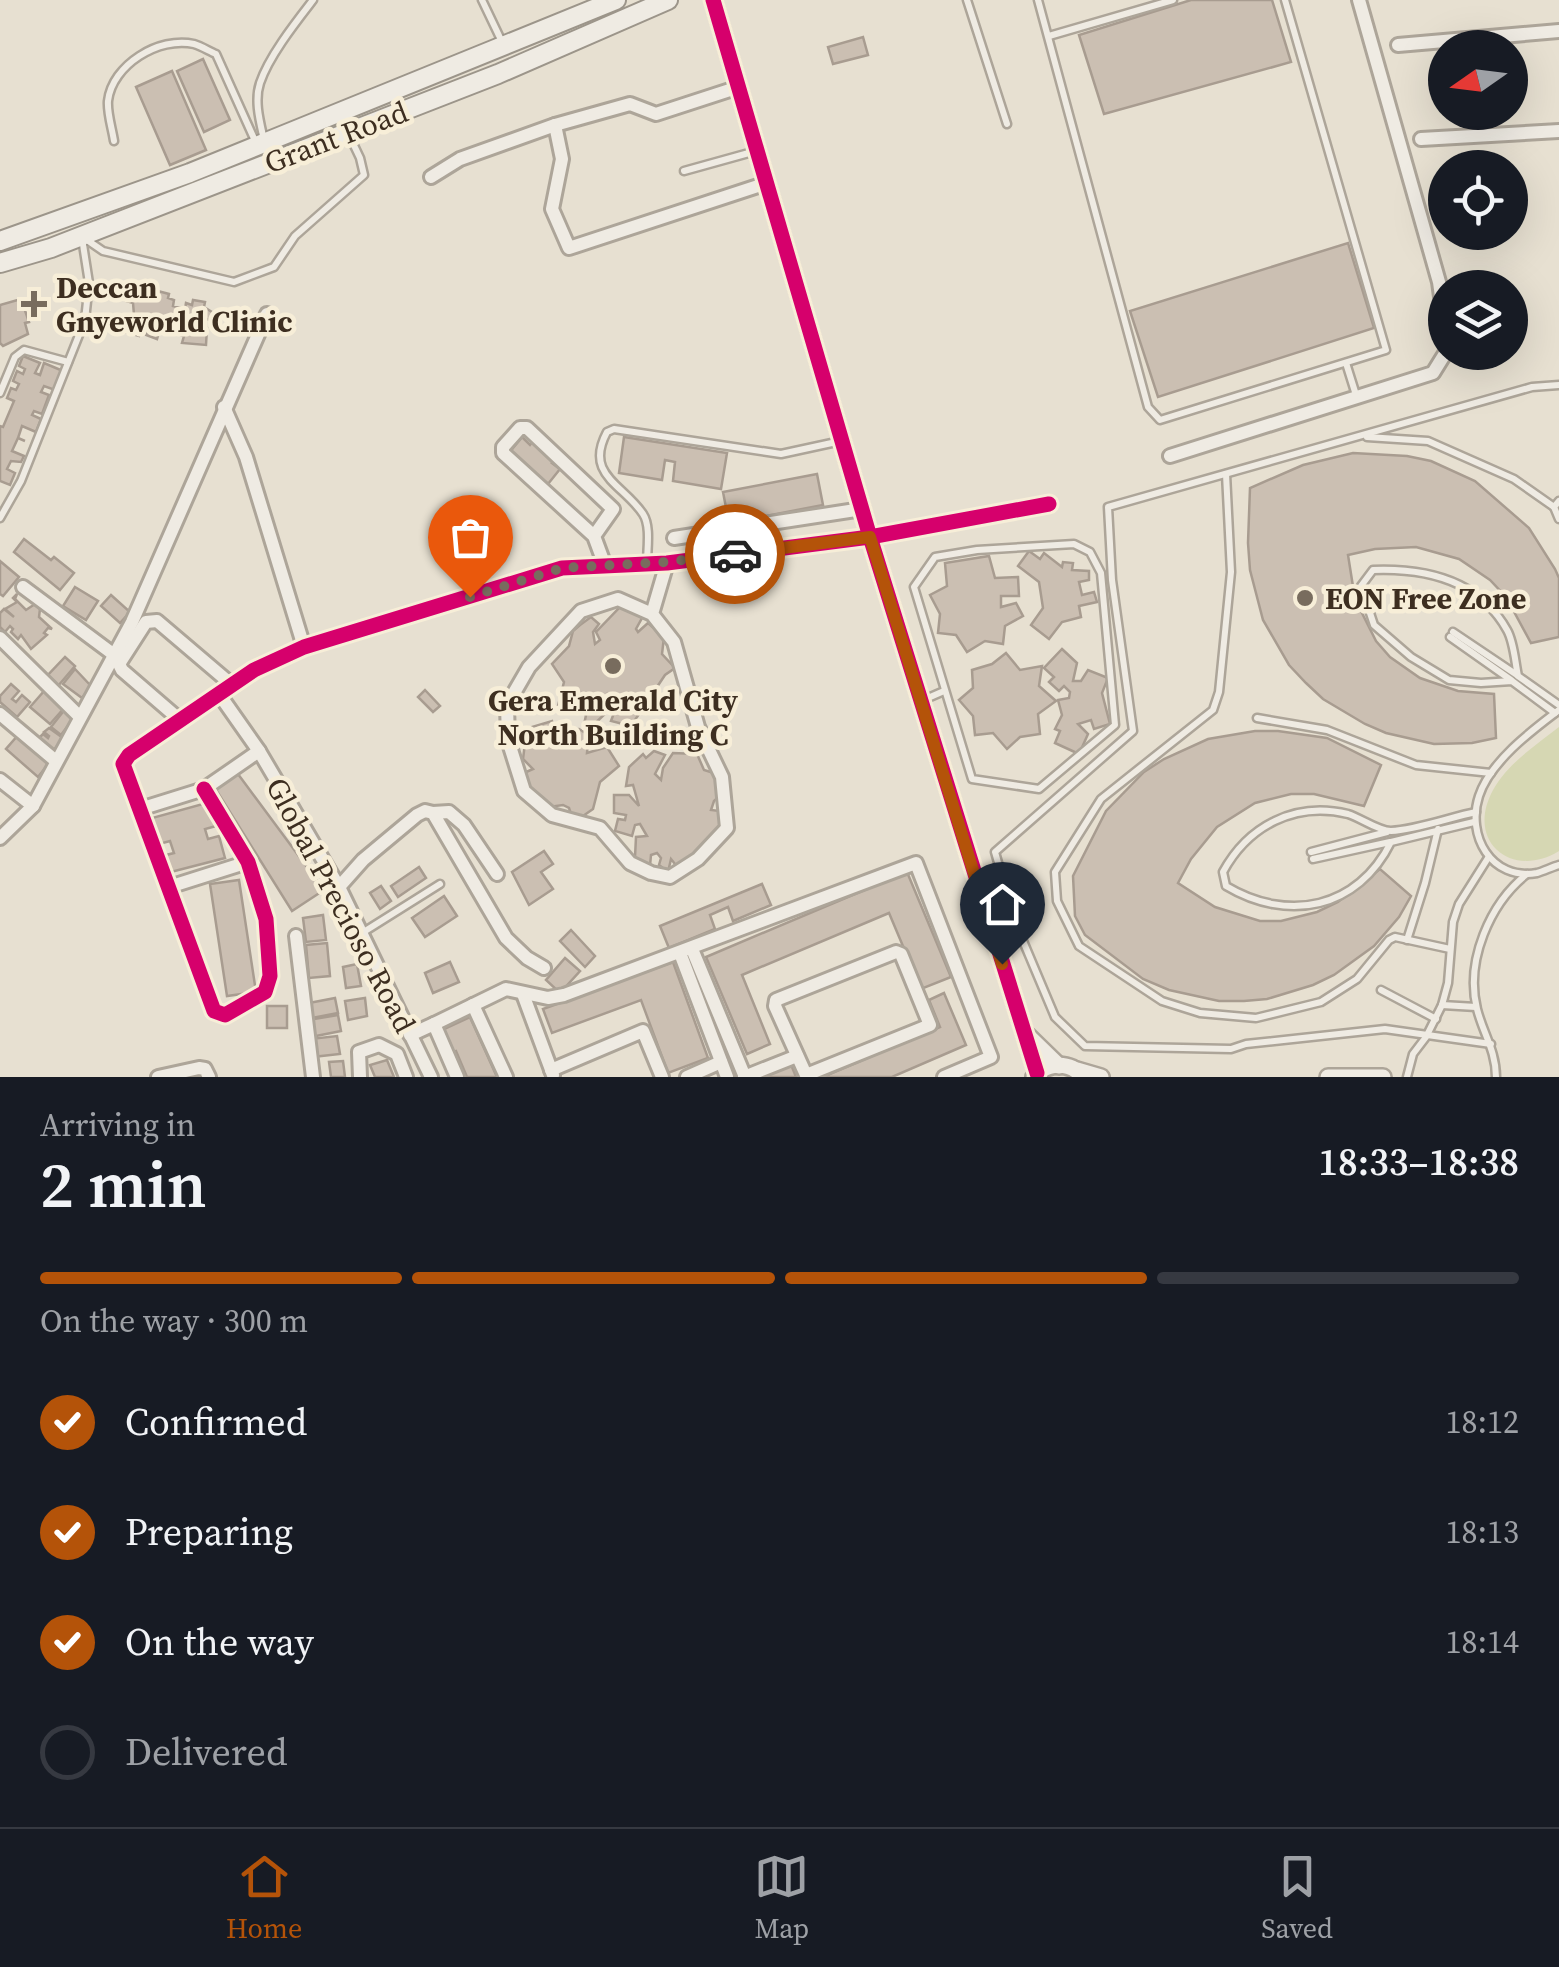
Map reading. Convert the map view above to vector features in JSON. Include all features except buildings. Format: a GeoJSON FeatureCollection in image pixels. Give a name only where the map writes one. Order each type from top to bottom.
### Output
{"type":"FeatureCollection","features":[{"type":"Feature","properties":{"kind":"main road","name":"Grant Road"},"geometry":{"type":"LineString","coordinates":[[0,263],[81,236],[498,74],[668,0]]}},
{"type":"Feature","properties":{"kind":"main road","name":"Grant Road"},"geometry":{"type":"LineString","coordinates":[[0,241],[190,173],[610,1]]}},
{"type":"Feature","properties":{"kind":"street"},"geometry":{"type":"LineString","coordinates":[[713,0],[870,537],[1034,1076],[1045,1067],[1059,1066],[1100,1077]]}},
{"type":"Feature","properties":{"kind":"street"},"geometry":{"type":"LineString","coordinates":[[1359,0],[1436,270]]}},
{"type":"Feature","properties":{"kind":"street"},"geometry":{"type":"LineString","coordinates":[[1398,45],[1559,31]]}},
{"type":"Feature","properties":{"kind":"street"},"geometry":{"type":"LineString","coordinates":[[431,177],[460,159],[556,125],[630,104],[656,114],[738,87]]}},
{"type":"Feature","properties":{"kind":"street"},"geometry":{"type":"LineString","coordinates":[[556,125],[562,158],[552,210],[569,248],[766,183]]}},
{"type":"Feature","properties":{"kind":"street"},"geometry":{"type":"LineString","coordinates":[[1420,139],[1559,131]]}},
{"type":"Feature","properties":{"kind":"street"},"geometry":{"type":"LineString","coordinates":[[0,838],[33,806],[132,622],[267,314]]}},
{"type":"Feature","properties":{"kind":"street"},"geometry":{"type":"LineString","coordinates":[[1170,456],[1433,374],[1435,370]]}},
{"type":"Feature","properties":{"kind":"street"},"geometry":{"type":"LineString","coordinates":[[224,407],[246,457],[304,647]]}},
{"type":"Feature","properties":{"kind":"street"},"geometry":{"type":"LineString","coordinates":[[594,536],[613,508],[527,428],[520,428],[502,453],[594,536],[604,563]]}},
{"type":"Feature","properties":{"kind":"street"},"geometry":{"type":"LineString","coordinates":[[204,789],[248,862],[266,919],[270,976],[265,992],[225,1015],[214,1011],[125,768],[129,755],[231,684],[304,647],[562,568],[604,563],[647,564],[870,537],[1049,504]]}},
{"type":"Feature","properties":{"kind":"street"},"geometry":{"type":"LineString","coordinates":[[674,538],[720,526],[862,509]]}},
{"type":"Feature","properties":{"kind":"street"},"geometry":{"type":"LineString","coordinates":[[720,526],[727,555]]}},
{"type":"Feature","properties":{"kind":"street"},"geometry":{"type":"LineString","coordinates":[[652,614],[666,562]]}},
{"type":"Feature","properties":{"kind":"street"},"geometry":{"type":"LineString","coordinates":[[24,588],[113,654]]}},
{"type":"Feature","properties":{"kind":"street"},"geometry":{"type":"LineString","coordinates":[[618,599],[652,614],[674,642],[698,727],[722,777],[727,828],[698,859],[670,877],[651,874],[630,864],[600,828],[552,815],[524,791],[508,740],[508,706],[529,667],[580,610],[618,599]]}},
{"type":"Feature","properties":{"kind":"street"},"geometry":{"type":"LineString","coordinates":[[180,720],[119,664],[146,622],[157,621],[231,684]]}},
{"type":"Feature","properties":{"kind":"street"},"geometry":{"type":"LineString","coordinates":[[0,638],[80,716]]}},
{"type":"Feature","properties":{"kind":"street","name":"Global Precioso Road"},"geometry":{"type":"LineString","coordinates":[[219,694],[258,751],[338,887],[431,1077]]}},
{"type":"Feature","properties":{"kind":"street"},"geometry":{"type":"LineString","coordinates":[[0,714],[56,761]]}},
{"type":"Feature","properties":{"kind":"street"},"geometry":{"type":"LineString","coordinates":[[140,809],[204,789],[258,751]]}},
{"type":"Feature","properties":{"kind":"street"},"geometry":{"type":"LineString","coordinates":[[0,780],[33,806]]}},
{"type":"Feature","properties":{"kind":"street"},"geometry":{"type":"LineString","coordinates":[[338,887],[363,860],[425,811],[449,812],[464,826],[497,874]]}},
{"type":"Feature","properties":{"kind":"street"},"geometry":{"type":"LineString","coordinates":[[433,813],[506,938],[526,958],[544,968]]}},
{"type":"Feature","properties":{"kind":"street"},"geometry":{"type":"LineString","coordinates":[[169,887],[248,862]]}},
{"type":"Feature","properties":{"kind":"street"},"geometry":{"type":"LineString","coordinates":[[410,1035],[506,989],[548,998],[564,995],[916,863],[991,1056],[944,1077]]}},
{"type":"Feature","properties":{"kind":"street"},"geometry":{"type":"LineString","coordinates":[[296,936],[312,1077]]}},
{"type":"Feature","properties":{"kind":"street"},"geometry":{"type":"LineString","coordinates":[[686,951],[727,1077]]}},
{"type":"Feature","properties":{"kind":"street"},"geometry":{"type":"LineString","coordinates":[[686,951],[745,1077],[797,1056]]}},
{"type":"Feature","properties":{"kind":"street"},"geometry":{"type":"LineString","coordinates":[[890,953],[901,954],[930,1020],[926,1029],[806,1074],[797,1056],[775,1006],[776,1000],[890,953]]}},
{"type":"Feature","properties":{"kind":"street"},"geometry":{"type":"LineString","coordinates":[[523,994],[552,1073],[643,1031],[662,1077]]}},
{"type":"Feature","properties":{"kind":"street"},"geometry":{"type":"LineString","coordinates":[[474,1005],[506,1077]]}},
{"type":"Feature","properties":{"kind":"street"},"geometry":{"type":"LineString","coordinates":[[434,1024],[457,1077]]}},
{"type":"Feature","properties":{"kind":"street"},"geometry":{"type":"LineString","coordinates":[[1022,1030],[1059,1066]]}},
{"type":"Feature","properties":{"kind":"street"},"geometry":{"type":"LineString","coordinates":[[360,1077],[359,1052],[379,1045],[398,1054],[406,1077]]}},
{"type":"Feature","properties":{"kind":"street"},"geometry":{"type":"LineString","coordinates":[[688,1077],[721,1062]]}},
{"type":"Feature","properties":{"kind":"street"},"geometry":{"type":"LineString","coordinates":[[158,1077],[198,1068],[205,1068],[209,1077]]}},
{"type":"Feature","properties":{"kind":"street"},"geometry":{"type":"LineString","coordinates":[[1328,1077],[1384,1077]]}},
{"type":"Feature","properties":{"kind":"lane"},"geometry":{"type":"LineString","coordinates":[[260,142],[260,84],[288,34],[313,0]]}},
{"type":"Feature","properties":{"kind":"lane"},"geometry":{"type":"LineString","coordinates":[[482,0],[504,46]]}},
{"type":"Feature","properties":{"kind":"lane"},"geometry":{"type":"LineString","coordinates":[[967,0],[1007,124]]}},
{"type":"Feature","properties":{"kind":"lane"},"geometry":{"type":"LineString","coordinates":[[1038,0],[1148,408],[1160,420],[1386,350],[1285,0]]}},
{"type":"Feature","properties":{"kind":"lane"},"geometry":{"type":"LineString","coordinates":[[1049,36],[1172,0]]}},
{"type":"Feature","properties":{"kind":"lane"},"geometry":{"type":"LineString","coordinates":[[114,140],[108,102],[126,62],[165,46],[192,43],[216,54],[260,142]]}},
{"type":"Feature","properties":{"kind":"lane"},"geometry":{"type":"LineString","coordinates":[[81,236],[103,251],[234,282],[274,267],[295,236],[364,175],[347,132]]}},
{"type":"Feature","properties":{"kind":"lane"},"geometry":{"type":"LineString","coordinates":[[684,171],[757,151]]}},
{"type":"Feature","properties":{"kind":"lane"},"geometry":{"type":"LineString","coordinates":[[0,518],[21,481],[84,320],[89,296],[81,236]]}},
{"type":"Feature","properties":{"kind":"lane"},"geometry":{"type":"LineString","coordinates":[[0,392],[15,357],[24,350],[68,362]]}},
{"type":"Feature","properties":{"kind":"lane"},"geometry":{"type":"LineString","coordinates":[[1346,363],[1357,398]]}},
{"type":"Feature","properties":{"kind":"lane"},"geometry":{"type":"LineString","coordinates":[[1491,1044],[1385,1029],[1246,1044],[1231,1049],[1085,1046],[1054,1017],[1015,922],[995,852],[1134,731],[1112,580],[1108,507],[1532,387],[1559,385]]}},
{"type":"Feature","properties":{"kind":"lane"},"geometry":{"type":"LineString","coordinates":[[647,564],[644,515],[600,464],[598,456],[607,432],[614,429],[780,454],[842,441]]}},
{"type":"Feature","properties":{"kind":"lane"},"geometry":{"type":"LineString","coordinates":[[1362,436],[1428,441],[1514,479],[1556,504],[1559,518]]}},
{"type":"Feature","properties":{"kind":"lane"},"geometry":{"type":"LineString","coordinates":[[1226,474],[1231,572],[1219,692],[1213,710],[1101,798],[1055,872],[1058,902],[1079,946],[1162,1001],[1200,1013],[1256,1018],[1321,1002],[1357,979],[1389,940],[1396,937],[1450,949]]}},
{"type":"Feature","properties":{"kind":"lane"},"geometry":{"type":"LineString","coordinates":[[1074,544],[1090,552],[1100,573],[1115,725],[1040,789],[972,779],[944,691],[914,588],[935,556],[1074,544]]}},
{"type":"Feature","properties":{"kind":"lane"},"geometry":{"type":"LineString","coordinates":[[1404,568],[1444,576],[1477,594],[1509,632],[1515,678],[1481,683],[1449,680],[1411,657],[1374,625],[1361,586],[1373,570],[1404,568]]}},
{"type":"Feature","properties":{"kind":"lane"},"geometry":{"type":"LineString","coordinates":[[1452,634],[1558,709],[1491,773],[1479,794],[1474,822],[1488,858],[1503,868],[1528,873],[1559,864]]}},
{"type":"Feature","properties":{"kind":"lane"},"geometry":{"type":"LineString","coordinates":[[920,702],[944,691]]}},
{"type":"Feature","properties":{"kind":"lane"},"geometry":{"type":"LineString","coordinates":[[1257,718],[1327,730],[1416,765],[1491,773]]}},
{"type":"Feature","properties":{"kind":"lane"},"geometry":{"type":"LineString","coordinates":[[1388,831],[1353,816],[1319,810],[1285,816],[1254,832],[1231,857],[1223,872],[1226,886],[1276,906],[1312,905],[1360,882],[1391,842]]}},
{"type":"Feature","properties":{"kind":"lane"},"geometry":{"type":"LineString","coordinates":[[1474,822],[1312,856],[1388,831],[1476,812]]}},
{"type":"Feature","properties":{"kind":"lane"},"geometry":{"type":"LineString","coordinates":[[1406,940],[1426,883],[1438,829]]}},
{"type":"Feature","properties":{"kind":"lane"},"geometry":{"type":"LineString","coordinates":[[1407,1077],[1412,1054],[1426,1037],[1442,1005],[1448,983],[1453,922],[1488,858]]}},
{"type":"Feature","properties":{"kind":"lane"},"geometry":{"type":"LineString","coordinates":[[1496,1077],[1496,1061],[1476,1007],[1482,939],[1496,905],[1528,873]]}},
{"type":"Feature","properties":{"kind":"lane"},"geometry":{"type":"LineString","coordinates":[[361,934],[440,884]]}},
{"type":"Feature","properties":{"kind":"lane"},"geometry":{"type":"LineString","coordinates":[[1381,990],[1436,1018]]}},
{"type":"Feature","properties":{"kind":"lane"},"geometry":{"type":"LineString","coordinates":[[1442,1005],[1476,1007]]}},
{"type":"Feature","properties":{"kind":"green space"},"geometry":{"type":"Polygon","coordinates":[[[1559,727],[1559,851],[1542,859],[1511,858],[1499,852],[1485,828],[1491,794],[1512,765],[1559,727]]]}},
{"type":"Feature","properties":{"kind":"cycle path"},"geometry":{"type":"LineString","coordinates":[[713,0],[870,537],[1037,1073]]}},
{"type":"Feature","properties":{"kind":"cycle path"},"geometry":{"type":"LineString","coordinates":[[204,789],[248,862],[266,919],[270,976],[265,992],[225,1015],[214,1011],[123,764],[129,755],[254,670],[304,647],[562,568],[667,563],[870,537],[1049,504]]}},
{"type":"Feature","properties":{"kind":"way so far"},"geometry":{"type":"LineString","coordinates":[[470,597],[562,568],[735,554]]}},
{"type":"Feature","properties":{"kind":"place","name":"Deccan Gnyeworld Clinic"},"geometry":{"type":"Point","coordinates":[34,304]}},
{"type":"Feature","properties":{"kind":"place","name":"EON Free Zone"},"geometry":{"type":"Point","coordinates":[1305,598]}},
{"type":"Feature","properties":{"kind":"place","name":"Gera Emerald City North Building C"},"geometry":{"type":"Point","coordinates":[613,666]}},
{"type":"Feature","properties":{"kind":"route"},"geometry":{"type":"LineString","coordinates":[[735,554],[870,537],[1002,964]]}}]}
